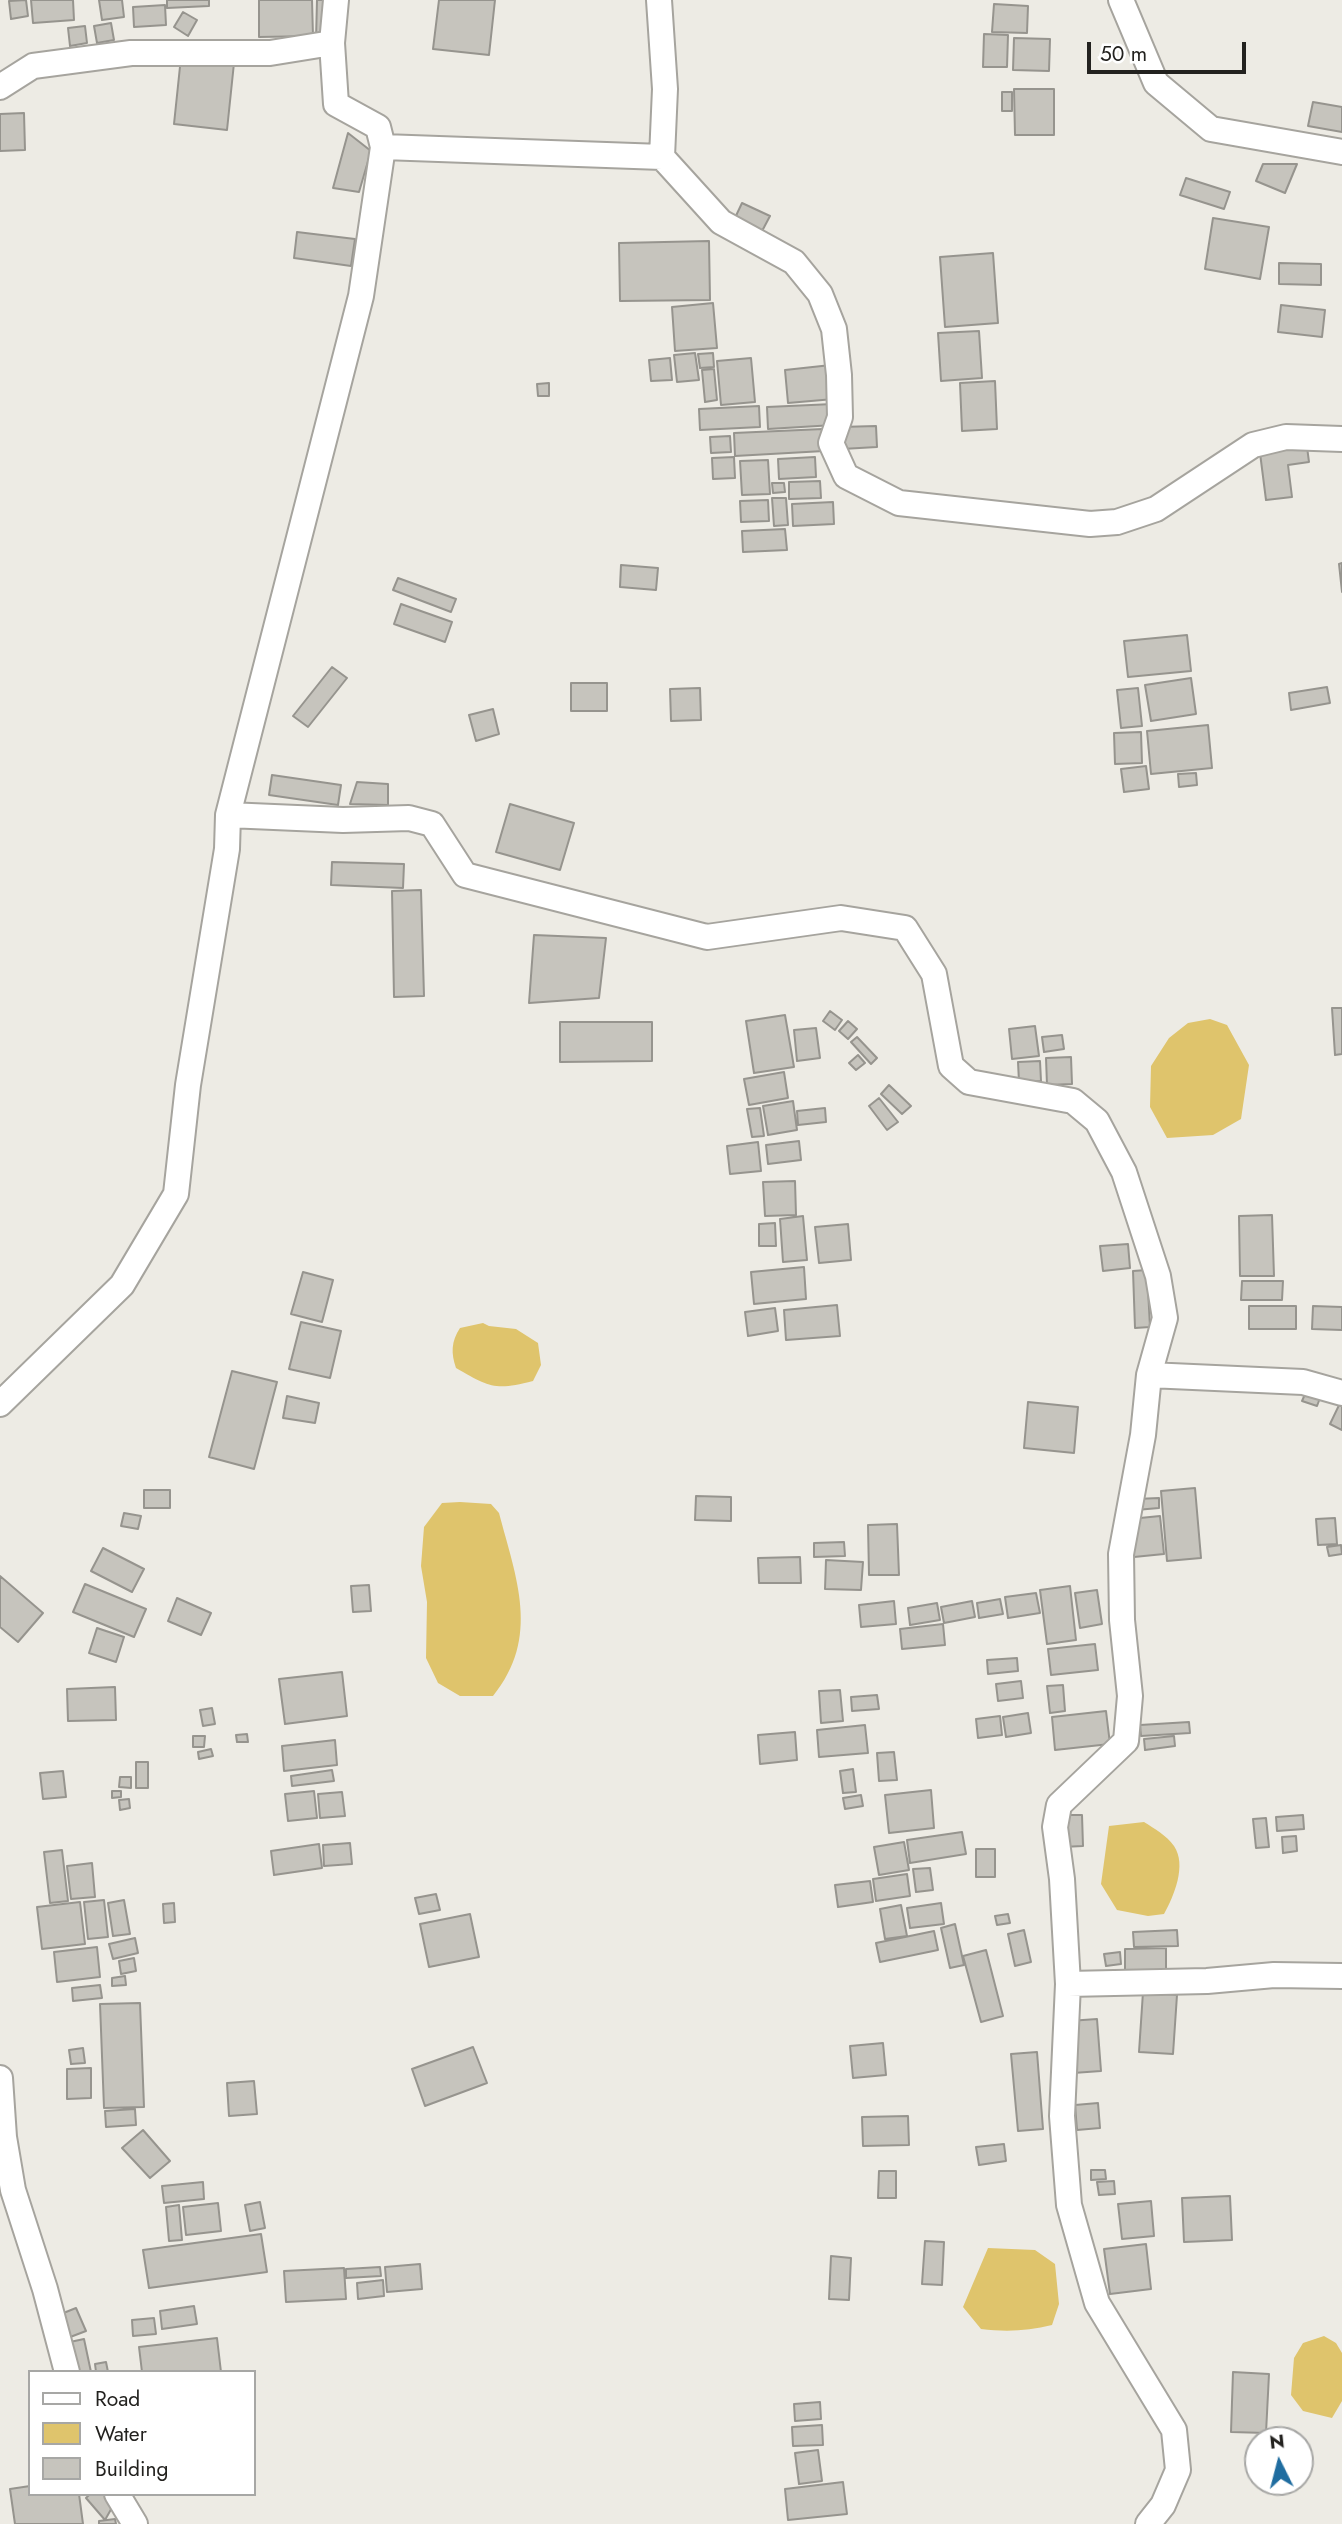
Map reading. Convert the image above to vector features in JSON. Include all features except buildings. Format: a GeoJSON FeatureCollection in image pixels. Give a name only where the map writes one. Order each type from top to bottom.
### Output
{"type":"FeatureCollection","features":[{"type":"Feature","properties":{"kind":"street"},"geometry":{"type":"LineString","coordinates":[[0,1405],[122,1285],[176,1194],[188,1085],[227,849],[228,815],[361,296],[383,147],[378,127],[336,103],[332,43],[336,0]]}},
{"type":"Feature","properties":{"kind":"street"},"geometry":{"type":"LineString","coordinates":[[659,0],[665,89],[662,157],[721,222],[794,262],[820,294],[834,329],[839,375],[840,417],[831,443],[846,476],[899,503],[1090,524],[1117,522],[1156,509],[1252,445],[1286,437],[1342,439]]}},
{"type":"Feature","properties":{"kind":"street"},"geometry":{"type":"LineString","coordinates":[[1121,0],[1156,83],[1211,130],[1342,152]]}},
{"type":"Feature","properties":{"kind":"street"},"geometry":{"type":"LineString","coordinates":[[0,88],[33,66],[82,59],[131,53],[270,53],[332,43]]}},
{"type":"Feature","properties":{"kind":"street"},"geometry":{"type":"LineString","coordinates":[[383,147],[662,157]]}},
{"type":"Feature","properties":{"kind":"street"},"geometry":{"type":"LineString","coordinates":[[228,815],[343,820],[409,818],[432,824],[466,875],[707,937],[841,918],[905,928],[934,974],[951,1066],[969,1082],[1073,1101],[1097,1121],[1124,1172],[1158,1276],[1164,1318],[1149,1375],[1143,1435],[1121,1554],[1122,1620],[1130,1696],[1126,1741],[1059,1804],[1055,1827],[1062,1879],[1068,1984],[1062,2116],[1069,2205],[1097,2303],[1174,2430],[1178,2470],[1163,2505],[1148,2524]]}},
{"type":"Feature","properties":{"kind":"street"},"geometry":{"type":"LineString","coordinates":[[1149,1375],[1303,1382],[1342,1393]]}},
{"type":"Feature","properties":{"kind":"street"},"geometry":{"type":"LineString","coordinates":[[1068,1984],[1207,1981],[1274,1975],[1342,1976]]}},
{"type":"Feature","properties":{"kind":"street"},"geometry":{"type":"LineString","coordinates":[[0,2078],[13,2190],[46,2289],[66,2370]]}},
{"type":"Feature","properties":{"kind":"street"},"geometry":{"type":"LineString","coordinates":[[118,2496],[135,2524]]}},
{"type":"Feature","properties":{"kind":"water"},"geometry":{"type":"Polygon","coordinates":[[[1210,1019],[1227,1025],[1249,1065],[1241,1119],[1213,1135],[1167,1138],[1150,1107],[1151,1066],[1169,1038],[1188,1023],[1210,1019]]]}},
{"type":"Feature","properties":{"kind":"water"},"geometry":{"type":"Polygon","coordinates":[[[483,1323],[516,1329],[538,1343],[541,1365],[533,1381],[510,1386],[493,1385],[456,1368],[453,1348],[460,1328],[483,1323]]]}},
{"type":"Feature","properties":{"kind":"water"},"geometry":{"type":"Polygon","coordinates":[[[442,1503],[491,1504],[499,1513],[517,1584],[520,1629],[517,1652],[508,1674],[493,1696],[460,1696],[438,1683],[426,1658],[427,1602],[421,1566],[424,1527],[442,1503]]]}},
{"type":"Feature","properties":{"kind":"water"},"geometry":{"type":"Polygon","coordinates":[[[1144,1822],[1160,1832],[1178,1854],[1178,1880],[1164,1914],[1148,1916],[1117,1910],[1101,1884],[1109,1826],[1144,1822]]]}},
{"type":"Feature","properties":{"kind":"water"},"geometry":{"type":"Polygon","coordinates":[[[988,2248],[1035,2250],[1055,2264],[1059,2304],[1052,2325],[1017,2330],[981,2329],[963,2307],[988,2248]]]}},
{"type":"Feature","properties":{"kind":"water"},"geometry":{"type":"Polygon","coordinates":[[[1324,2336],[1336,2343],[1342,2353],[1342,2401],[1332,2418],[1303,2411],[1291,2395],[1294,2358],[1303,2343],[1324,2336]]]}}]}
